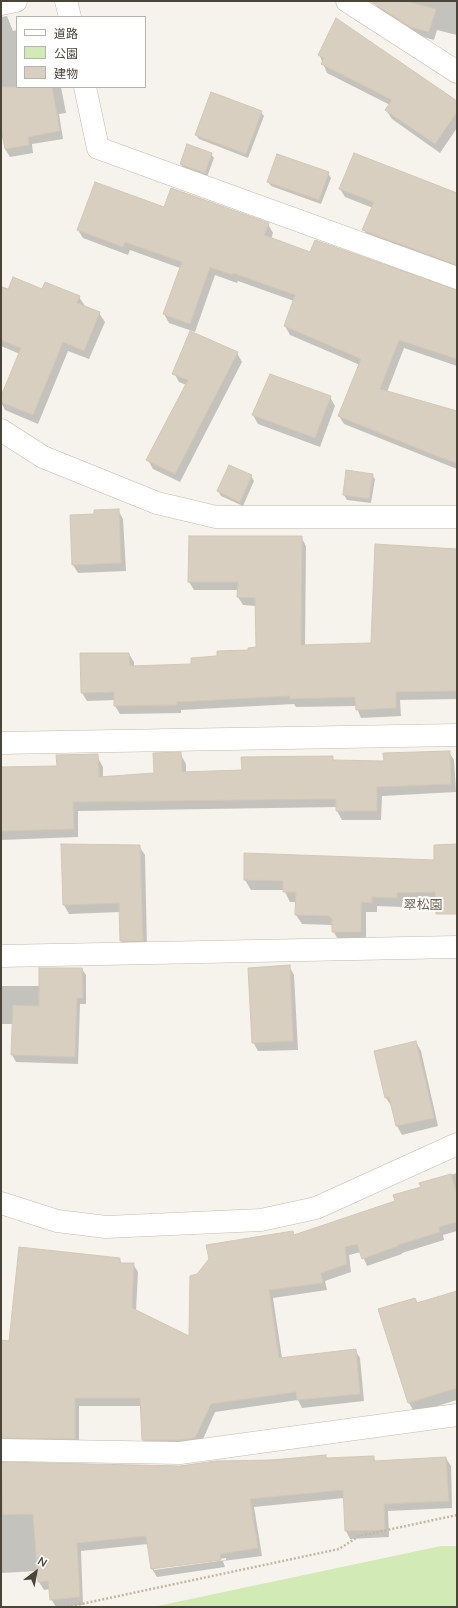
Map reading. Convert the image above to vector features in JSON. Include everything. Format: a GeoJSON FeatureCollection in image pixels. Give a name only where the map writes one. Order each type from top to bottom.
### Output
{"type":"FeatureCollection","features":[{"type":"Feature","properties":{"kind":"street"},"geometry":{"type":"LineString","coordinates":[[1,4],[16,1]]}},
{"type":"Feature","properties":{"kind":"street"},"geometry":{"type":"LineString","coordinates":[[66,1],[70,16]]}},
{"type":"Feature","properties":{"kind":"street"},"geometry":{"type":"LineString","coordinates":[[347,1],[457,72]]}},
{"type":"Feature","properties":{"kind":"street"},"geometry":{"type":"LineString","coordinates":[[85,88],[98,148],[457,278]]}},
{"type":"Feature","properties":{"kind":"street"},"geometry":{"type":"LineString","coordinates":[[1,430],[43,456],[157,503],[216,517],[457,517]]}},
{"type":"Feature","properties":{"kind":"street"},"geometry":{"type":"LineString","coordinates":[[1,743],[457,735]]}},
{"type":"Feature","properties":{"kind":"street"},"geometry":{"type":"LineString","coordinates":[[1,956],[457,947]]}},
{"type":"Feature","properties":{"kind":"street"},"geometry":{"type":"LineString","coordinates":[[1,1203],[58,1221],[106,1227],[261,1220],[316,1208],[457,1144]]}},
{"type":"Feature","properties":{"kind":"street"},"geometry":{"type":"LineString","coordinates":[[1,1450],[180,1453],[457,1415]]}},
{"type":"Feature","properties":{"kind":"path"},"geometry":{"type":"LineString","coordinates":[[67,1607],[339,1548],[359,1536],[457,1515]]}},
{"type":"Feature","properties":{"kind":"green space"},"geometry":{"type":"Polygon","coordinates":[[[441,1546],[457,1546],[457,1607],[153,1607],[441,1546]]]}},
{"type":"Feature","properties":{"kind":"building"},"geometry":{"type":"Polygon","coordinates":[[[370,1],[405,1],[436,9],[429,32],[410,27],[370,1]]]}},
{"type":"Feature","properties":{"kind":"building"},"geometry":{"type":"Polygon","coordinates":[[[336,18],[457,101],[457,112],[435,144],[385,110],[392,100],[321,64],[324,58],[318,55],[336,18]]]}},
{"type":"Feature","properties":{"kind":"building"},"geometry":{"type":"Polygon","coordinates":[[[1,87],[52,88],[60,131],[28,137],[29,145],[5,149],[1,129],[1,87]]]}},
{"type":"Feature","properties":{"kind":"building"},"geometry":{"type":"Polygon","coordinates":[[[211,92],[262,111],[246,154],[195,135],[211,92]]]}},
{"type":"Feature","properties":{"kind":"building"},"geometry":{"type":"Polygon","coordinates":[[[187,144],[212,153],[205,173],[180,164],[187,144]]]}},
{"type":"Feature","properties":{"kind":"building"},"geometry":{"type":"Polygon","coordinates":[[[354,153],[457,193],[457,265],[362,230],[374,202],[339,189],[354,153]]]}},
{"type":"Feature","properties":{"kind":"building"},"geometry":{"type":"Polygon","coordinates":[[[277,154],[329,172],[319,200],[267,182],[277,154]]]}},
{"type":"Feature","properties":{"kind":"building"},"geometry":{"type":"Polygon","coordinates":[[[95,182],[164,207],[171,188],[269,223],[264,235],[310,252],[315,240],[457,290],[457,359],[399,340],[380,389],[457,411],[457,463],[338,416],[361,359],[284,326],[295,295],[233,273],[232,275],[210,267],[190,324],[163,314],[182,262],[125,242],[123,247],[77,230],[95,182]]]}},
{"type":"Feature","properties":{"kind":"building"},"geometry":{"type":"Polygon","coordinates":[[[13,277],[42,289],[45,282],[80,296],[77,303],[100,312],[84,351],[63,342],[33,415],[1,402],[1,396],[21,348],[1,340],[1,287],[8,290],[13,277]]]}},
{"type":"Feature","properties":{"kind":"building"},"geometry":{"type":"Polygon","coordinates":[[[190,331],[238,352],[175,474],[146,460],[188,380],[172,374],[190,331]]]}},
{"type":"Feature","properties":{"kind":"building"},"geometry":{"type":"Polygon","coordinates":[[[270,374],[331,396],[315,438],[252,415],[270,374]]]}},
{"type":"Feature","properties":{"kind":"building"},"geometry":{"type":"Polygon","coordinates":[[[229,465],[252,475],[240,502],[217,491],[229,465]]]}},
{"type":"Feature","properties":{"kind":"building"},"geometry":{"type":"Polygon","coordinates":[[[346,470],[373,474],[369,499],[343,495],[346,470]]]}},
{"type":"Feature","properties":{"kind":"building"},"geometry":{"type":"Polygon","coordinates":[[[119,509],[121,563],[72,565],[70,515],[94,514],[94,510],[119,509]]]}},
{"type":"Feature","properties":{"kind":"building"},"geometry":{"type":"Polygon","coordinates":[[[189,536],[302,536],[301,645],[371,643],[375,544],[457,549],[457,691],[396,692],[396,708],[356,710],[355,697],[290,699],[290,696],[177,702],[177,705],[114,706],[114,692],[81,693],[80,653],[129,653],[130,666],[191,664],[191,658],[217,656],[217,651],[248,650],[248,648],[256,647],[255,598],[237,597],[238,582],[188,582],[189,536]]]}},
{"type":"Feature","properties":{"kind":"building"},"geometry":{"type":"Polygon","coordinates":[[[450,751],[451,784],[377,787],[377,811],[336,811],[336,799],[73,802],[74,829],[1,831],[1,767],[57,766],[56,755],[98,754],[99,777],[154,773],[153,753],[181,752],[182,772],[242,770],[241,757],[333,756],[333,760],[384,761],[383,753],[450,751]]]}},
{"type":"Feature","properties":{"kind":"building"},"geometry":{"type":"Polygon","coordinates":[[[61,844],[140,845],[143,941],[120,941],[119,903],[63,905],[61,844]]]}},
{"type":"Feature","properties":{"kind":"building"},"geometry":{"type":"Polygon","coordinates":[[[457,844],[457,914],[436,914],[435,892],[397,893],[397,898],[372,897],[372,903],[361,902],[361,932],[332,932],[332,918],[330,918],[330,916],[295,915],[296,892],[283,892],[283,881],[244,880],[244,853],[434,860],[434,845],[457,844]]]}},
{"type":"Feature","properties":{"kind":"building"},"geometry":{"type":"Polygon","coordinates":[[[290,965],[293,1041],[252,1043],[248,968],[290,965]]]}},
{"type":"Feature","properties":{"kind":"building"},"geometry":{"type":"Polygon","coordinates":[[[39,968],[82,968],[83,998],[77,998],[75,1057],[11,1055],[13,1005],[39,1006],[39,968]]]}},
{"type":"Feature","properties":{"kind":"building"},"geometry":{"type":"Polygon","coordinates":[[[416,1041],[434,1118],[396,1126],[389,1097],[385,1098],[374,1051],[416,1041]]]}},
{"type":"Feature","properties":{"kind":"building"},"geometry":{"type":"Polygon","coordinates":[[[451,1174],[457,1195],[457,1222],[439,1227],[440,1232],[398,1245],[362,1259],[357,1244],[345,1247],[347,1264],[321,1273],[323,1283],[269,1290],[279,1358],[356,1349],[360,1394],[297,1400],[296,1392],[211,1404],[195,1438],[179,1440],[142,1440],[140,1398],[75,1398],[75,1439],[1,1438],[1,1340],[9,1341],[19,1247],[120,1258],[120,1263],[134,1263],[132,1308],[189,1336],[190,1276],[197,1274],[209,1259],[206,1245],[293,1231],[294,1235],[395,1201],[393,1195],[421,1187],[419,1183],[451,1174]]]}},
{"type":"Feature","properties":{"kind":"building"},"geometry":{"type":"Polygon","coordinates":[[[457,1291],[457,1388],[408,1403],[378,1309],[415,1298],[417,1303],[457,1291]]]}},
{"type":"Feature","properties":{"kind":"building"},"geometry":{"type":"Polygon","coordinates":[[[326,1455],[326,1458],[374,1456],[374,1461],[446,1457],[449,1501],[384,1504],[385,1530],[345,1531],[343,1490],[250,1499],[258,1548],[220,1554],[221,1560],[151,1569],[146,1536],[77,1543],[80,1597],[50,1600],[48,1581],[38,1582],[33,1514],[3,1515],[1,1462],[180,1466],[216,1461],[273,1460],[326,1455]]]}},
{"type":"Feature","properties":{"kind":"district","name":"翠松園"},"geometry":{"type":"Point","coordinates":[423,905]}}]}
